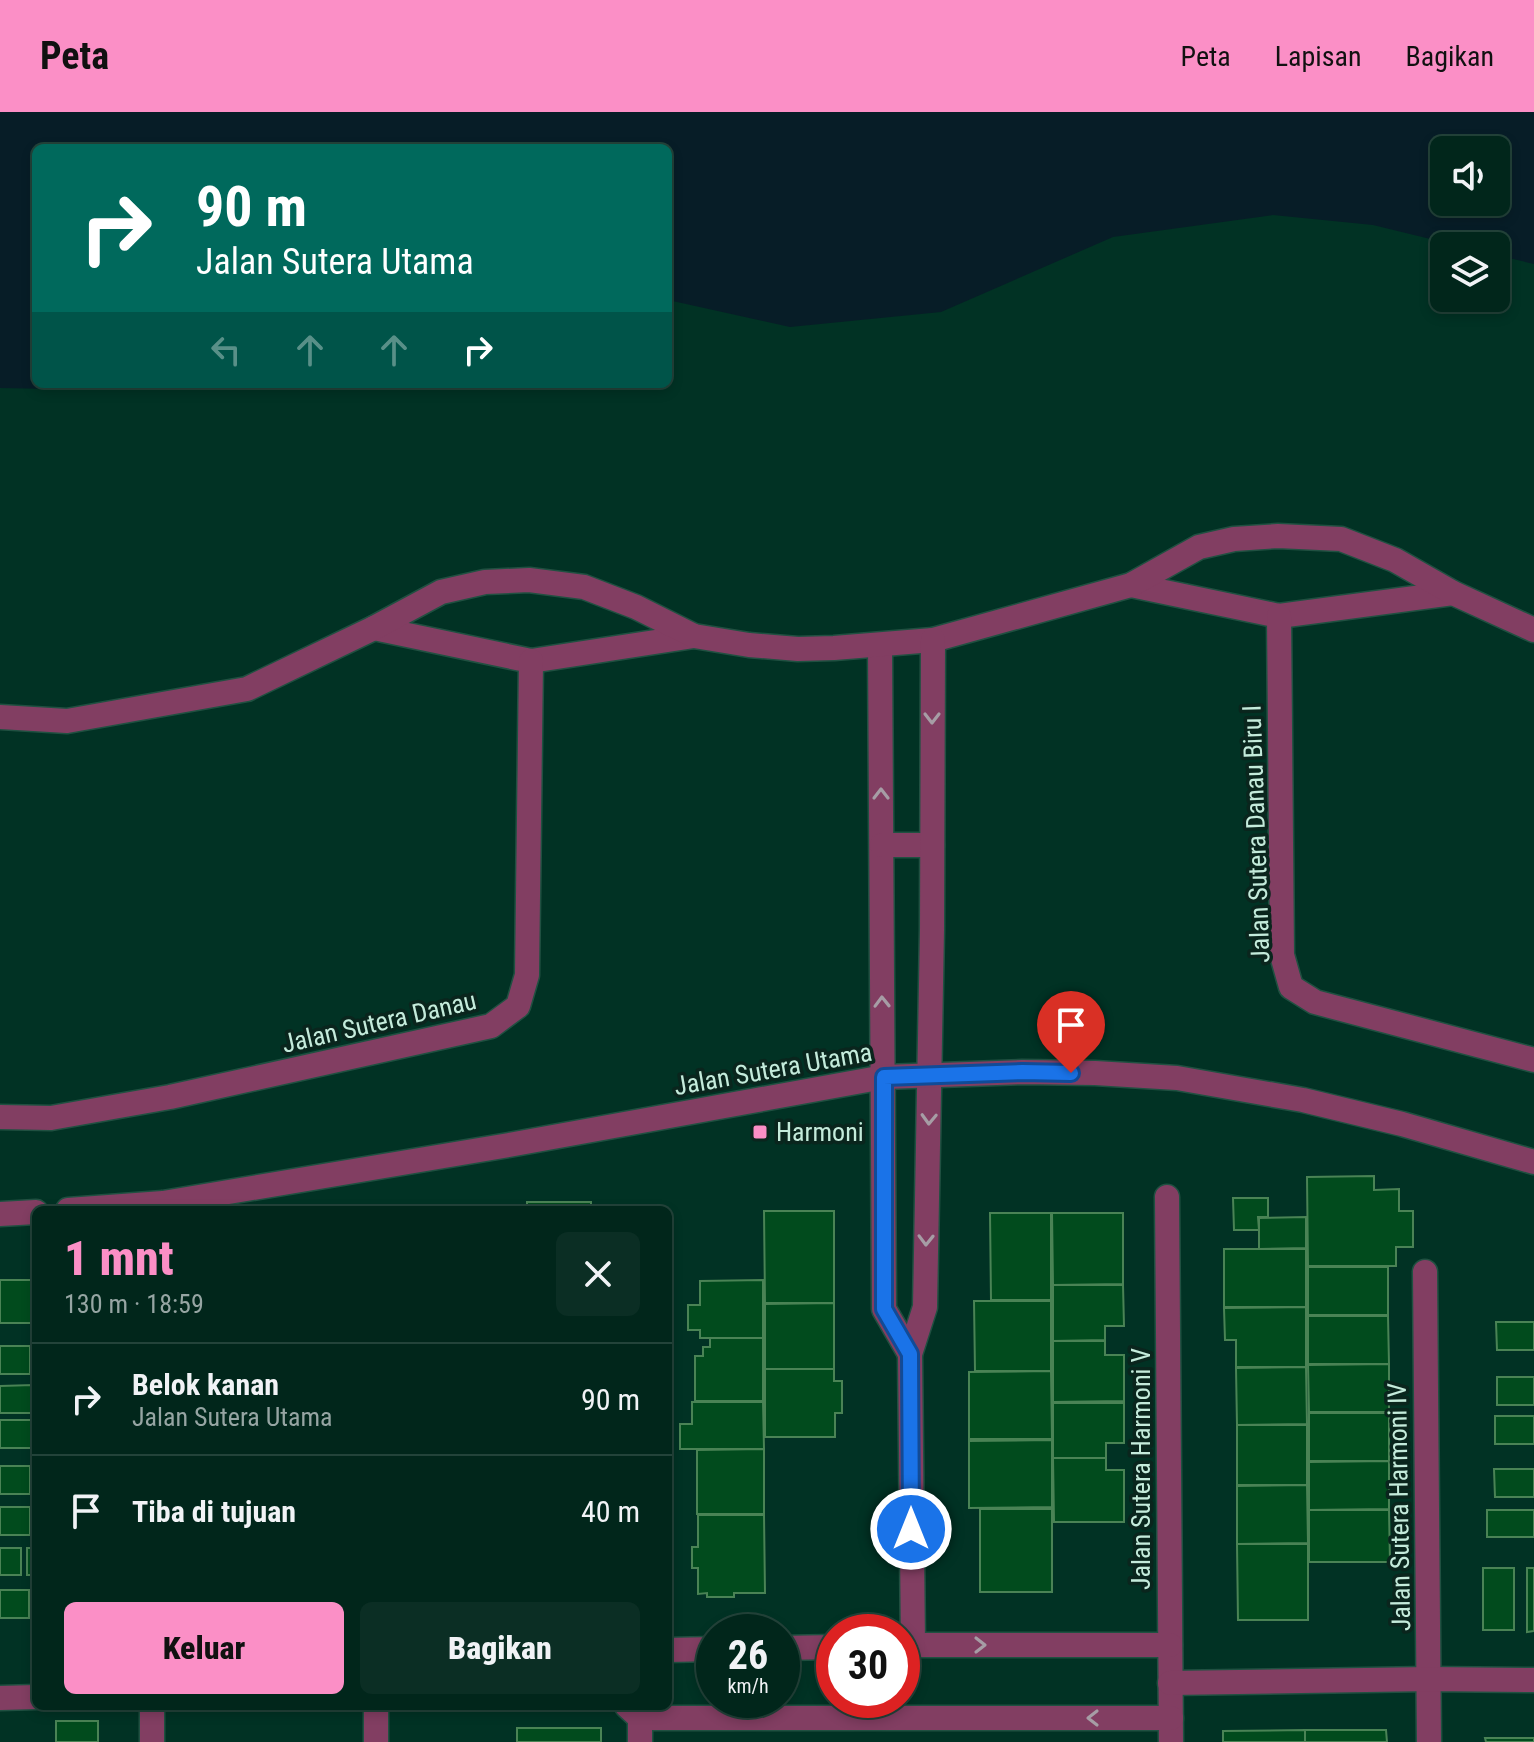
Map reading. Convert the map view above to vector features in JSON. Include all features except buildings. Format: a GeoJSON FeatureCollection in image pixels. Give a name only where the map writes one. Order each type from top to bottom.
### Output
{"type":"FeatureCollection","features":[{"type":"Feature","properties":{"kind":"street"},"geometry":{"type":"LineString","coordinates":[[0,717],[67,721],[247,689],[441,592],[485,582],[529,580],[584,587],[636,607],[694,636],[749,645],[798,649],[880,645],[933,640],[1131,585],[1199,547],[1234,539],[1278,536],[1341,539],[1395,560],[1453,593],[1534,630]]}},
{"type":"Feature","properties":{"kind":"street"},"geometry":{"type":"LineString","coordinates":[[1131,585],[1279,616],[1453,593]]}},
{"type":"Feature","properties":{"kind":"street","name":"Jalan Sutera Danau Biru I"},"geometry":{"type":"LineString","coordinates":[[1279,616],[1282,955],[1291,987],[1315,1002],[1534,1060]]}},
{"type":"Feature","properties":{"kind":"street"},"geometry":{"type":"LineString","coordinates":[[374,628],[531,661],[694,636]]}},
{"type":"Feature","properties":{"kind":"street"},"geometry":{"type":"LineString","coordinates":[[907,1614],[910,1354],[925,1307],[933,640]]}},
{"type":"Feature","properties":{"kind":"street"},"geometry":{"type":"LineString","coordinates":[[880,645],[884,1309],[910,1354]]}},
{"type":"Feature","properties":{"kind":"street","name":"Jalan Sutera Danau"},"geometry":{"type":"LineString","coordinates":[[0,1117],[51,1118],[170,1097],[491,1026],[518,1006],[527,975],[531,661]]}},
{"type":"Feature","properties":{"kind":"street"},"geometry":{"type":"LineString","coordinates":[[882,845],[932,845]]}},
{"type":"Feature","properties":{"kind":"street","name":"Jalan Sutera Utama"},"geometry":{"type":"LineString","coordinates":[[122,1206],[163,1203],[509,1145],[884,1077],[1022,1072],[1177,1078],[1303,1100],[1402,1124],[1534,1162]]}},
{"type":"Feature","properties":{"kind":"street","name":"Jalan Sutera Harmoni V"},"geometry":{"type":"LineString","coordinates":[[1167,1197],[1171,1730]]}},
{"type":"Feature","properties":{"kind":"street"},"geometry":{"type":"LineString","coordinates":[[0,1214],[32,1212]]}},
{"type":"Feature","properties":{"kind":"street","name":"Jalan Sutera Harmoni IV"},"geometry":{"type":"LineString","coordinates":[[1425,1272],[1429,1742]]}},
{"type":"Feature","properties":{"kind":"street"},"geometry":{"type":"LineString","coordinates":[[920,1645],[1170,1645]]}},
{"type":"Feature","properties":{"kind":"street"},"geometry":{"type":"LineString","coordinates":[[672,1650],[696,1649]]}},
{"type":"Feature","properties":{"kind":"street"},"geometry":{"type":"LineString","coordinates":[[1170,1683],[1534,1680]]}},
{"type":"Feature","properties":{"kind":"street"},"geometry":{"type":"LineString","coordinates":[[0,1698],[32,1697]]}},
{"type":"Feature","properties":{"kind":"street"},"geometry":{"type":"LineString","coordinates":[[152,1710],[152,1742]]}},
{"type":"Feature","properties":{"kind":"street"},"geometry":{"type":"LineString","coordinates":[[376,1710],[376,1742]]}},
{"type":"Feature","properties":{"kind":"street"},"geometry":{"type":"LineString","coordinates":[[637,1718],[884,1730],[1171,1730]]}},
{"type":"Feature","properties":{"kind":"water"},"geometry":{"type":"Polygon","coordinates":[[[0,112],[1534,112],[1534,264],[1510,258],[1510,232],[1430,232],[1430,239],[1373,225],[1273,215],[1113,237],[941,312],[790,327],[672,301],[672,144],[32,144],[32,388],[116,388],[107,390],[0,388],[0,112]]]}},
{"type":"Feature","properties":{"kind":"place","name":"Harmoni"},"geometry":{"type":"Point","coordinates":[760,1132]}},
{"type":"Feature","properties":{"kind":"route"},"geometry":{"type":"LineString","coordinates":[[911,1529],[910,1354],[884,1309],[884,1077],[1071,1073]]}}]}
